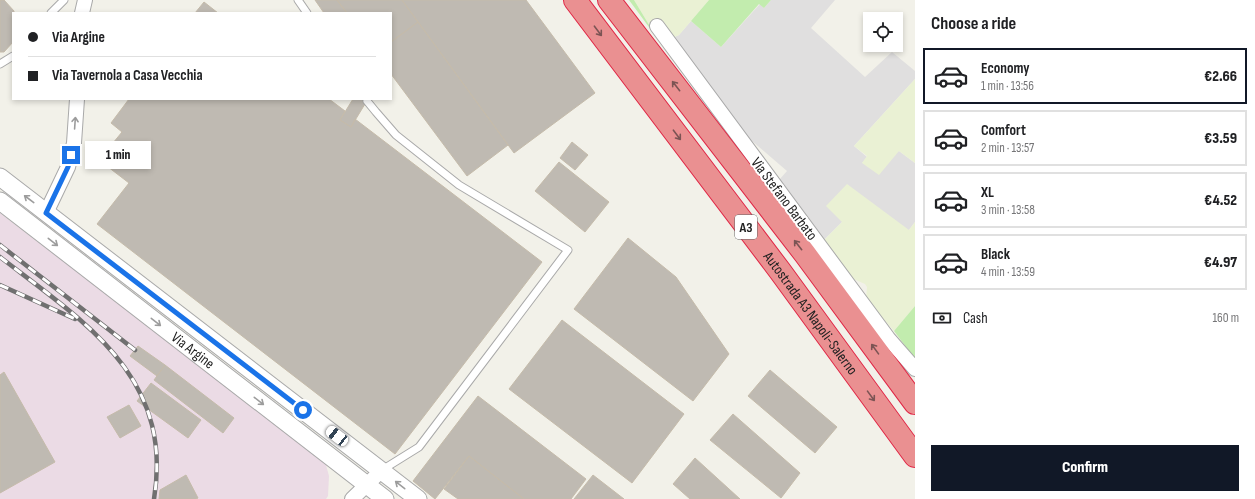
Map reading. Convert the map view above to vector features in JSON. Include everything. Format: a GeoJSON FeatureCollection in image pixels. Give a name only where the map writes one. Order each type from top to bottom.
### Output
{"type":"FeatureCollection","features":[{"type":"Feature","properties":{"kind":"highway","name":"Autostrada A3 Napoli-Salerno"},"geometry":{"type":"LineString","coordinates":[[575,0],[780,271],[915,456]]}},
{"type":"Feature","properties":{"kind":"highway","name":"Autostrada A3 Napoli-Salerno"},"geometry":{"type":"LineString","coordinates":[[609,0],[806,254],[915,403]]}},
{"type":"Feature","properties":{"kind":"street"},"geometry":{"type":"LineString","coordinates":[[82,12],[85,0]]}},
{"type":"Feature","properties":{"kind":"street","name":"Via Stefano Barbato"},"geometry":{"type":"LineString","coordinates":[[657,26],[888,338],[915,368]]}},
{"type":"Feature","properties":{"kind":"street"},"geometry":{"type":"LineString","coordinates":[[36,229],[46,213],[68,167],[74,143],[77,100]]}},
{"type":"Feature","properties":{"kind":"street","name":"Via Argine"},"geometry":{"type":"LineString","coordinates":[[0,177],[418,499]]}},
{"type":"Feature","properties":{"kind":"street","name":"Via Argine"},"geometry":{"type":"LineString","coordinates":[[0,201],[385,499]]}},
{"type":"Feature","properties":{"kind":"street"},"geometry":{"type":"LineString","coordinates":[[352,499],[382,470]]}},
{"type":"Feature","properties":{"kind":"lane"},"geometry":{"type":"LineString","coordinates":[[53,12],[64,0]]}},
{"type":"Feature","properties":{"kind":"lane"},"geometry":{"type":"LineString","coordinates":[[298,0],[306,12]]}},
{"type":"Feature","properties":{"kind":"lane"},"geometry":{"type":"LineString","coordinates":[[0,64],[12,57]]}},
{"type":"Feature","properties":{"kind":"lane"},"geometry":{"type":"LineString","coordinates":[[367,101],[396,135],[458,186],[568,250],[419,447],[382,470]]}},
{"type":"Feature","properties":{"kind":"shaded area"},"geometry":{"type":"Polygon","coordinates":[[[771,0],[835,0],[811,28],[865,77],[892,52],[915,71],[915,79],[854,146],[867,157],[862,163],[899,151],[915,163],[915,222],[909,230],[842,222],[824,240],[779,180],[787,171],[745,135],[668,40],[679,35],[691,21],[721,47],[760,4],[764,8],[771,0]]]}},
{"type":"Feature","properties":{"kind":"shaded area"},"geometry":{"type":"Polygon","coordinates":[[[0,213],[310,449],[326,465],[329,476],[328,496],[326,499],[0,499],[0,213]]]}},
{"type":"Feature","properties":{"kind":"green space"},"geometry":{"type":"Polygon","coordinates":[[[629,0],[634,0],[657,38],[629,0]]]}},
{"type":"Feature","properties":{"kind":"green space"},"geometry":{"type":"Polygon","coordinates":[[[634,0],[709,0],[679,35],[668,40],[657,38],[634,0]]]}},
{"type":"Feature","properties":{"kind":"green space"},"geometry":{"type":"Polygon","coordinates":[[[709,0],[771,0],[764,8],[759,4],[721,47],[691,21],[709,0]]]}},
{"type":"Feature","properties":{"kind":"green space"},"geometry":{"type":"Polygon","coordinates":[[[915,79],[915,163],[899,151],[879,175],[862,163],[867,156],[854,146],[915,79]]]}},
{"type":"Feature","properties":{"kind":"green space"},"geometry":{"type":"Polygon","coordinates":[[[847,184],[909,230],[915,222],[915,306],[894,331],[866,299],[867,287],[865,284],[851,278],[824,240],[842,222],[826,206],[847,184]]]}},
{"type":"Feature","properties":{"kind":"green space"},"geometry":{"type":"Polygon","coordinates":[[[915,306],[915,359],[894,331],[915,306]]]}},
{"type":"Feature","properties":{"kind":"building"},"geometry":{"type":"Polygon","coordinates":[[[0,0],[4,0],[14,11],[12,12],[12,43],[4,52],[0,52],[0,0]]]}},
{"type":"Feature","properties":{"kind":"building"},"geometry":{"type":"Polygon","coordinates":[[[315,0],[337,0],[346,12],[323,12],[315,0]]]}},
{"type":"Feature","properties":{"kind":"building"},"geometry":{"type":"Polygon","coordinates":[[[337,0],[402,0],[418,22],[392,41],[392,12],[346,12],[337,0]]]}},
{"type":"Feature","properties":{"kind":"building"},"geometry":{"type":"Polygon","coordinates":[[[402,0],[526,0],[595,93],[514,153],[402,0]]]}},
{"type":"Feature","properties":{"kind":"building"},"geometry":{"type":"Polygon","coordinates":[[[204,2],[217,12],[196,12],[204,2]]]}},
{"type":"Feature","properties":{"kind":"building"},"geometry":{"type":"Polygon","coordinates":[[[418,22],[508,145],[467,176],[392,75],[392,41],[418,22]]]}},
{"type":"Feature","properties":{"kind":"building"},"geometry":{"type":"Polygon","coordinates":[[[128,100],[330,100],[345,111],[340,120],[351,127],[355,119],[542,262],[395,454],[97,224],[129,183],[99,160],[122,132],[111,123],[128,100]]]}},
{"type":"Feature","properties":{"kind":"building"},"geometry":{"type":"Polygon","coordinates":[[[352,100],[367,100],[351,127],[340,120],[352,100]]]}},
{"type":"Feature","properties":{"kind":"building"},"geometry":{"type":"Polygon","coordinates":[[[572,142],[588,155],[575,170],[560,158],[572,142]]]}},
{"type":"Feature","properties":{"kind":"building"},"geometry":{"type":"Polygon","coordinates":[[[559,162],[609,202],[585,232],[535,191],[559,162]]]}},
{"type":"Feature","properties":{"kind":"building"},"geometry":{"type":"Polygon","coordinates":[[[628,238],[676,277],[729,354],[693,401],[574,309],[628,238]]]}},
{"type":"Feature","properties":{"kind":"building"},"geometry":{"type":"Polygon","coordinates":[[[562,320],[684,414],[632,483],[509,389],[562,320]]]}},
{"type":"Feature","properties":{"kind":"building"},"geometry":{"type":"Polygon","coordinates":[[[138,346],[165,365],[157,376],[130,356],[138,346]]]}},
{"type":"Feature","properties":{"kind":"building"},"geometry":{"type":"Polygon","coordinates":[[[165,365],[234,418],[223,433],[154,380],[165,365]]]}},
{"type":"Feature","properties":{"kind":"building"},"geometry":{"type":"Polygon","coordinates":[[[770,370],[837,427],[815,453],[748,396],[770,370]]]}},
{"type":"Feature","properties":{"kind":"building"},"geometry":{"type":"Polygon","coordinates":[[[4,372],[55,462],[0,493],[0,375],[4,372]]]}},
{"type":"Feature","properties":{"kind":"building"},"geometry":{"type":"Polygon","coordinates":[[[151,383],[201,420],[188,438],[137,401],[151,383]]]}},
{"type":"Feature","properties":{"kind":"building"},"geometry":{"type":"Polygon","coordinates":[[[478,396],[586,479],[571,499],[524,499],[469,456],[435,499],[413,481],[478,396]]]}},
{"type":"Feature","properties":{"kind":"building"},"geometry":{"type":"Polygon","coordinates":[[[129,405],[141,426],[120,438],[107,417],[129,405]]]}},
{"type":"Feature","properties":{"kind":"building"},"geometry":{"type":"Polygon","coordinates":[[[733,414],[800,473],[781,498],[710,440],[733,414]]]}},
{"type":"Feature","properties":{"kind":"building"},"geometry":{"type":"Polygon","coordinates":[[[469,456],[524,499],[458,499],[444,489],[469,456]]]}},
{"type":"Feature","properties":{"kind":"building"},"geometry":{"type":"Polygon","coordinates":[[[695,458],[740,499],[690,499],[673,484],[695,458]]]}},
{"type":"Feature","properties":{"kind":"building"},"geometry":{"type":"Polygon","coordinates":[[[186,475],[198,498],[159,499],[160,490],[186,475]]]}},
{"type":"Feature","properties":{"kind":"building"},"geometry":{"type":"Polygon","coordinates":[[[593,475],[624,499],[574,499],[593,475]]]}},
{"type":"Feature","properties":{"kind":"railway"},"geometry":{"type":"LineString","coordinates":[[0,245],[135,350]]}},
{"type":"Feature","properties":{"kind":"railway"},"geometry":{"type":"LineString","coordinates":[[0,257],[62,305],[91,330],[116,356],[136,386],[150,418],[157,456],[154,499]]}},
{"type":"Feature","properties":{"kind":"railway"},"geometry":{"type":"LineString","coordinates":[[0,285],[75,319]]}},
{"type":"Feature","properties":{"kind":"route"},"geometry":{"type":"LineString","coordinates":[[71,155],[68,167],[46,213],[303,410]]}}]}
